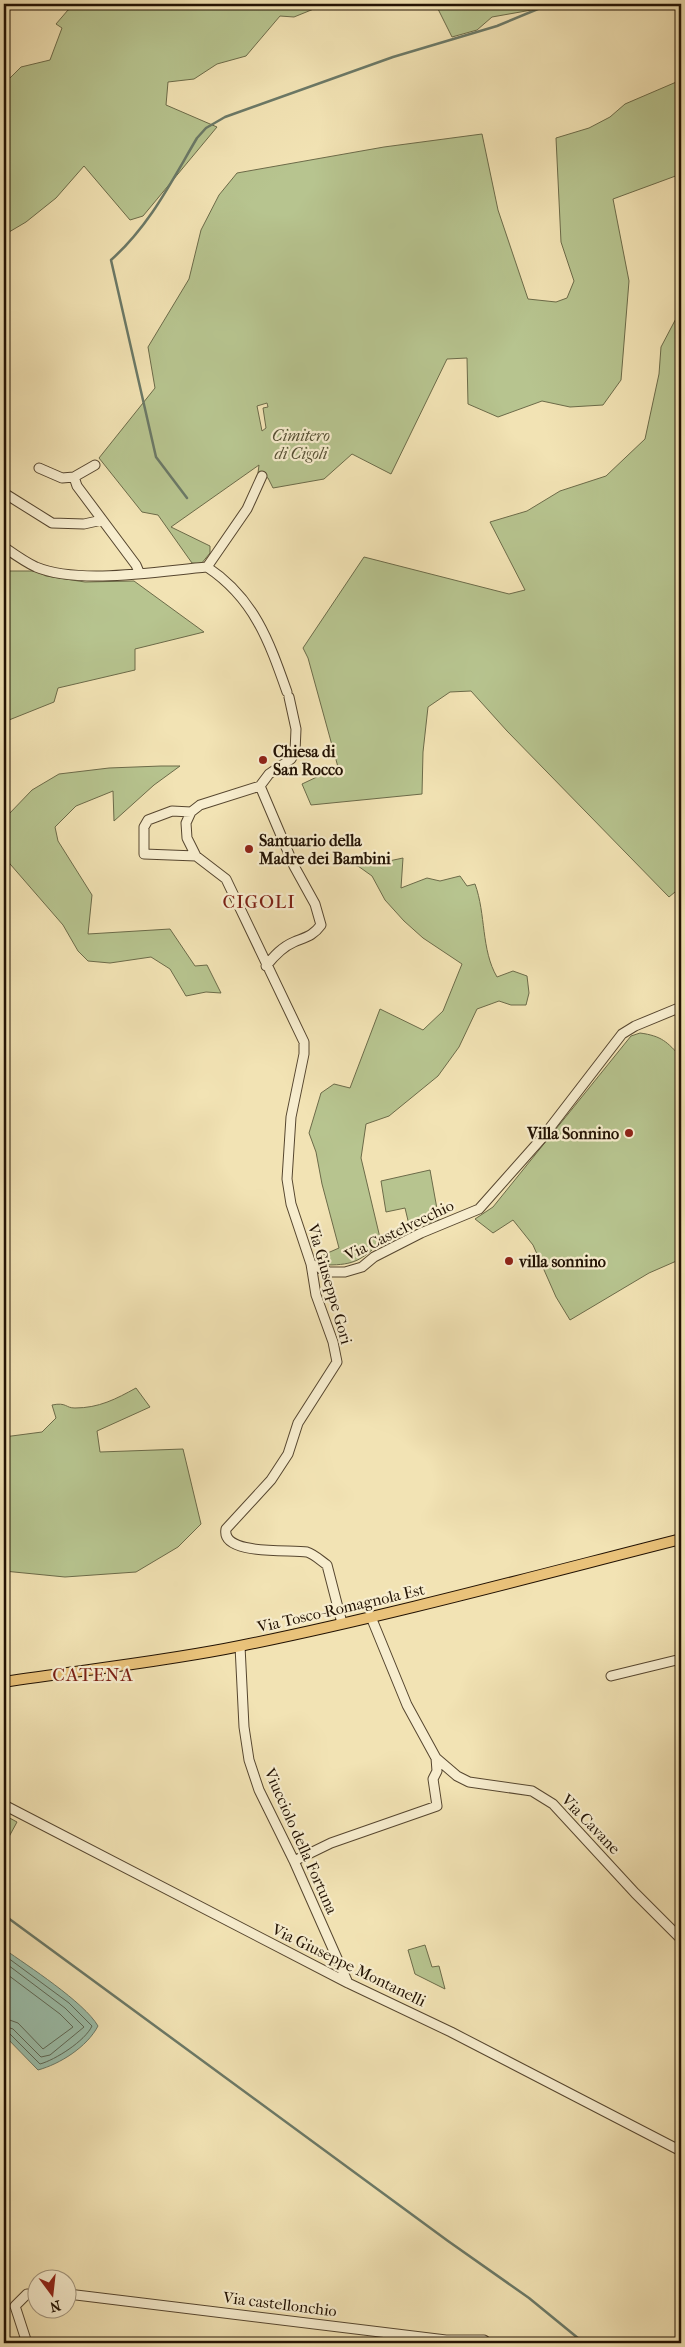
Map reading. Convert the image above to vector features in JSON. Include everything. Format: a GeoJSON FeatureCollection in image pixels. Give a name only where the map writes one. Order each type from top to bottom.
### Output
{"type":"FeatureCollection","features":[{"type":"Feature","properties":{"kind":"main road","name":"Via Tosco-Romagnola Est"},"geometry":{"type":"LineString","coordinates":[[4,1682],[172,1658],[240,1646],[371,1617],[681,1539]]}},
{"type":"Feature","properties":{"kind":"street"},"geometry":{"type":"LineString","coordinates":[[39,468],[62,478],[74,476],[95,465]]}},
{"type":"Feature","properties":{"kind":"street"},"geometry":{"type":"LineString","coordinates":[[74,476],[77,486],[136,565],[139,572]]}},
{"type":"Feature","properties":{"kind":"street"},"geometry":{"type":"LineString","coordinates":[[207,567],[246,509],[262,476]]}},
{"type":"Feature","properties":{"kind":"street"},"geometry":{"type":"LineString","coordinates":[[4,493],[52,524],[84,524],[102,520]]}},
{"type":"Feature","properties":{"kind":"street"},"geometry":{"type":"LineString","coordinates":[[4,547],[36,567],[62,574],[89,576],[207,567],[223,578],[253,611],[268,639],[288,694],[296,729],[295,752],[291,759],[269,774],[260,786],[200,805],[191,812],[186,823],[187,838],[196,856],[144,854],[144,827],[148,820],[172,810],[191,812]]}},
{"type":"Feature","properties":{"kind":"street"},"geometry":{"type":"LineString","coordinates":[[260,786],[294,866],[320,917],[321,925],[315,934],[277,953],[266,966]]}},
{"type":"Feature","properties":{"kind":"street","name":"Via Giuseppe Gori"},"geometry":{"type":"LineString","coordinates":[[196,856],[226,880],[238,901],[266,966],[304,1042],[304,1054],[290,1118],[287,1179],[291,1204],[311,1264],[316,1295],[333,1342],[337,1362],[298,1423],[288,1454],[271,1480],[226,1529],[225,1534],[227,1540],[236,1546],[309,1553],[327,1564],[342,1623]]}},
{"type":"Feature","properties":{"kind":"street","name":"Via Castelvecchio"},"geometry":{"type":"LineString","coordinates":[[311,1264],[329,1272],[346,1272],[362,1267],[374,1257],[413,1237],[479,1209],[542,1138],[622,1034],[635,1026],[681,1007]]}},
{"type":"Feature","properties":{"kind":"street","name":"Via Cavane"},"geometry":{"type":"LineString","coordinates":[[371,1617],[407,1705],[436,1758],[457,1776],[469,1782],[532,1791],[553,1804],[635,1893],[681,1939]]}},
{"type":"Feature","properties":{"kind":"street","name":"Viucciolo della Fortuna"},"geometry":{"type":"LineString","coordinates":[[240,1646],[244,1727],[249,1760],[259,1790],[294,1861],[348,1983]]}},
{"type":"Feature","properties":{"kind":"street"},"geometry":{"type":"LineString","coordinates":[[611,1676],[681,1659]]}},
{"type":"Feature","properties":{"kind":"street"},"geometry":{"type":"LineString","coordinates":[[294,1861],[331,1843],[437,1806],[433,1779],[437,1771],[436,1758]]}},
{"type":"Feature","properties":{"kind":"street","name":"Via Giuseppe Montanelli"},"geometry":{"type":"LineString","coordinates":[[4,1805],[348,1983],[451,2032],[681,2151]]}},
{"type":"Feature","properties":{"kind":"street"},"geometry":{"type":"LineString","coordinates":[[27,2343],[15,2306],[28,2294]]}},
{"type":"Feature","properties":{"kind":"street","name":"Via castellonchio"},"geometry":{"type":"LineString","coordinates":[[78,2295],[446,2340],[484,2340],[488,2343]]}},
{"type":"Feature","properties":{"kind":"green space"},"geometry":{"type":"Polygon","coordinates":[[[90,4],[326,4],[294,17],[280,16],[246,56],[217,64],[194,79],[168,82],[166,105],[217,127],[143,216],[130,220],[84,166],[56,198],[26,222],[4,235],[4,84],[21,67],[50,60],[62,28],[56,24],[68,10],[90,4]]]}},
{"type":"Feature","properties":{"kind":"green space"},"geometry":{"type":"Polygon","coordinates":[[[428,4],[545,4],[543,8],[492,17],[477,30],[452,37],[437,7],[428,4]]]}},
{"type":"Feature","properties":{"kind":"green space","name":"Cimitero di Cigoli"},"geometry":{"type":"Polygon","coordinates":[[[681,80],[681,174],[613,199],[629,281],[621,380],[603,405],[570,407],[542,401],[498,417],[468,404],[467,358],[447,359],[391,474],[352,454],[324,479],[273,488],[268,478],[258,473],[259,465],[171,527],[210,546],[210,553],[201,564],[192,563],[158,515],[142,512],[99,458],[155,388],[148,347],[189,279],[201,230],[219,195],[237,173],[384,147],[482,134],[498,210],[528,299],[556,302],[567,298],[574,281],[561,242],[556,138],[589,128],[610,117],[625,104],[681,80]],[[267,403],[257,406],[262,431],[266,428],[263,408],[268,407],[267,403]]]}},
{"type":"Feature","properties":{"kind":"green space"},"geometry":{"type":"Polygon","coordinates":[[[681,309],[681,887],[669,897],[507,731],[471,691],[450,692],[428,707],[423,752],[422,794],[311,805],[302,784],[338,767],[308,658],[303,648],[364,557],[509,594],[525,590],[490,522],[527,511],[560,491],[606,476],[645,439],[659,374],[661,347],[681,309]]]}},
{"type":"Feature","properties":{"kind":"green space"},"geometry":{"type":"Polygon","coordinates":[[[4,571],[36,571],[46,576],[85,582],[134,581],[204,632],[135,649],[135,670],[58,688],[54,702],[4,722],[4,571]]]}},
{"type":"Feature","properties":{"kind":"green space"},"geometry":{"type":"Polygon","coordinates":[[[180,766],[154,785],[114,821],[113,791],[76,806],[55,827],[58,841],[92,895],[88,934],[170,929],[195,966],[207,965],[221,993],[206,992],[186,996],[170,969],[151,957],[110,963],[88,961],[78,951],[63,925],[4,857],[4,823],[8,815],[32,790],[59,774],[109,768],[180,766]]]}},
{"type":"Feature","properties":{"kind":"green space"},"geometry":{"type":"Polygon","coordinates":[[[348,855],[375,864],[403,858],[401,888],[427,878],[440,881],[460,876],[467,886],[475,884],[481,907],[488,955],[497,977],[513,971],[527,976],[529,993],[526,1005],[511,1005],[499,1001],[477,1009],[459,1047],[438,1076],[389,1116],[366,1124],[361,1158],[381,1242],[357,1260],[344,1264],[327,1265],[323,1255],[339,1248],[322,1184],[316,1152],[309,1133],[321,1093],[334,1084],[350,1088],[380,1009],[423,1030],[443,1011],[462,964],[423,938],[404,921],[385,900],[372,876],[358,866],[343,863],[348,855]]]}},
{"type":"Feature","properties":{"kind":"green space"},"geometry":{"type":"Polygon","coordinates":[[[640,1033],[664,1040],[681,1057],[681,1259],[649,1273],[570,1320],[556,1297],[533,1245],[513,1220],[493,1233],[475,1219],[493,1207],[631,1036],[640,1033]]]}},
{"type":"Feature","properties":{"kind":"green space"},"geometry":{"type":"Polygon","coordinates":[[[430,1170],[439,1220],[410,1229],[405,1208],[386,1212],[381,1181],[430,1170]]]}},
{"type":"Feature","properties":{"kind":"green space"},"geometry":{"type":"Polygon","coordinates":[[[136,1388],[150,1407],[97,1431],[100,1452],[183,1449],[201,1524],[178,1547],[136,1572],[65,1577],[4,1571],[4,1437],[42,1432],[56,1418],[52,1405],[61,1404],[69,1407],[84,1408],[100,1405],[136,1388]]]}},
{"type":"Feature","properties":{"kind":"green space"},"geometry":{"type":"Polygon","coordinates":[[[4,1815],[17,1822],[4,1846],[4,1815]]]}},
{"type":"Feature","properties":{"kind":"green space"},"geometry":{"type":"Polygon","coordinates":[[[425,1945],[432,1967],[439,1966],[445,1989],[415,1974],[408,1950],[425,1945]]]}},
{"type":"Feature","properties":{"kind":"water"},"geometry":{"type":"Polygon","coordinates":[[[4,1949],[81,2006],[98,2026],[80,2048],[55,2064],[38,2070],[4,2035],[4,1949]]]}},
{"type":"Feature","properties":{"kind":"waterway"},"geometry":{"type":"LineString","coordinates":[[187,498],[156,457],[111,260],[125,247],[148,218],[169,187],[197,138],[206,128],[225,117],[393,57],[497,26],[550,4]]}},
{"type":"Feature","properties":{"kind":"waterway"},"geometry":{"type":"LineString","coordinates":[[4,1915],[448,2241],[529,2298],[584,2343]]}},
{"type":"Feature","properties":{"kind":"place","name":"Chiesa di San Rocco"},"geometry":{"type":"Point","coordinates":[263,760]}},
{"type":"Feature","properties":{"kind":"place","name":"Santuario della Madre dei Bambini"},"geometry":{"type":"Point","coordinates":[249,849]}},
{"type":"Feature","properties":{"kind":"place","name":"Villa Sonnino"},"geometry":{"type":"Point","coordinates":[629,1133]}},
{"type":"Feature","properties":{"kind":"place","name":"villa sonnino"},"geometry":{"type":"Point","coordinates":[509,1261]}},
{"type":"Feature","properties":{"kind":"district","name":"CIGOLI"},"geometry":{"type":"Point","coordinates":[259,902]}},
{"type":"Feature","properties":{"kind":"district","name":"CATENA"},"geometry":{"type":"Point","coordinates":[93,1675]}}]}
